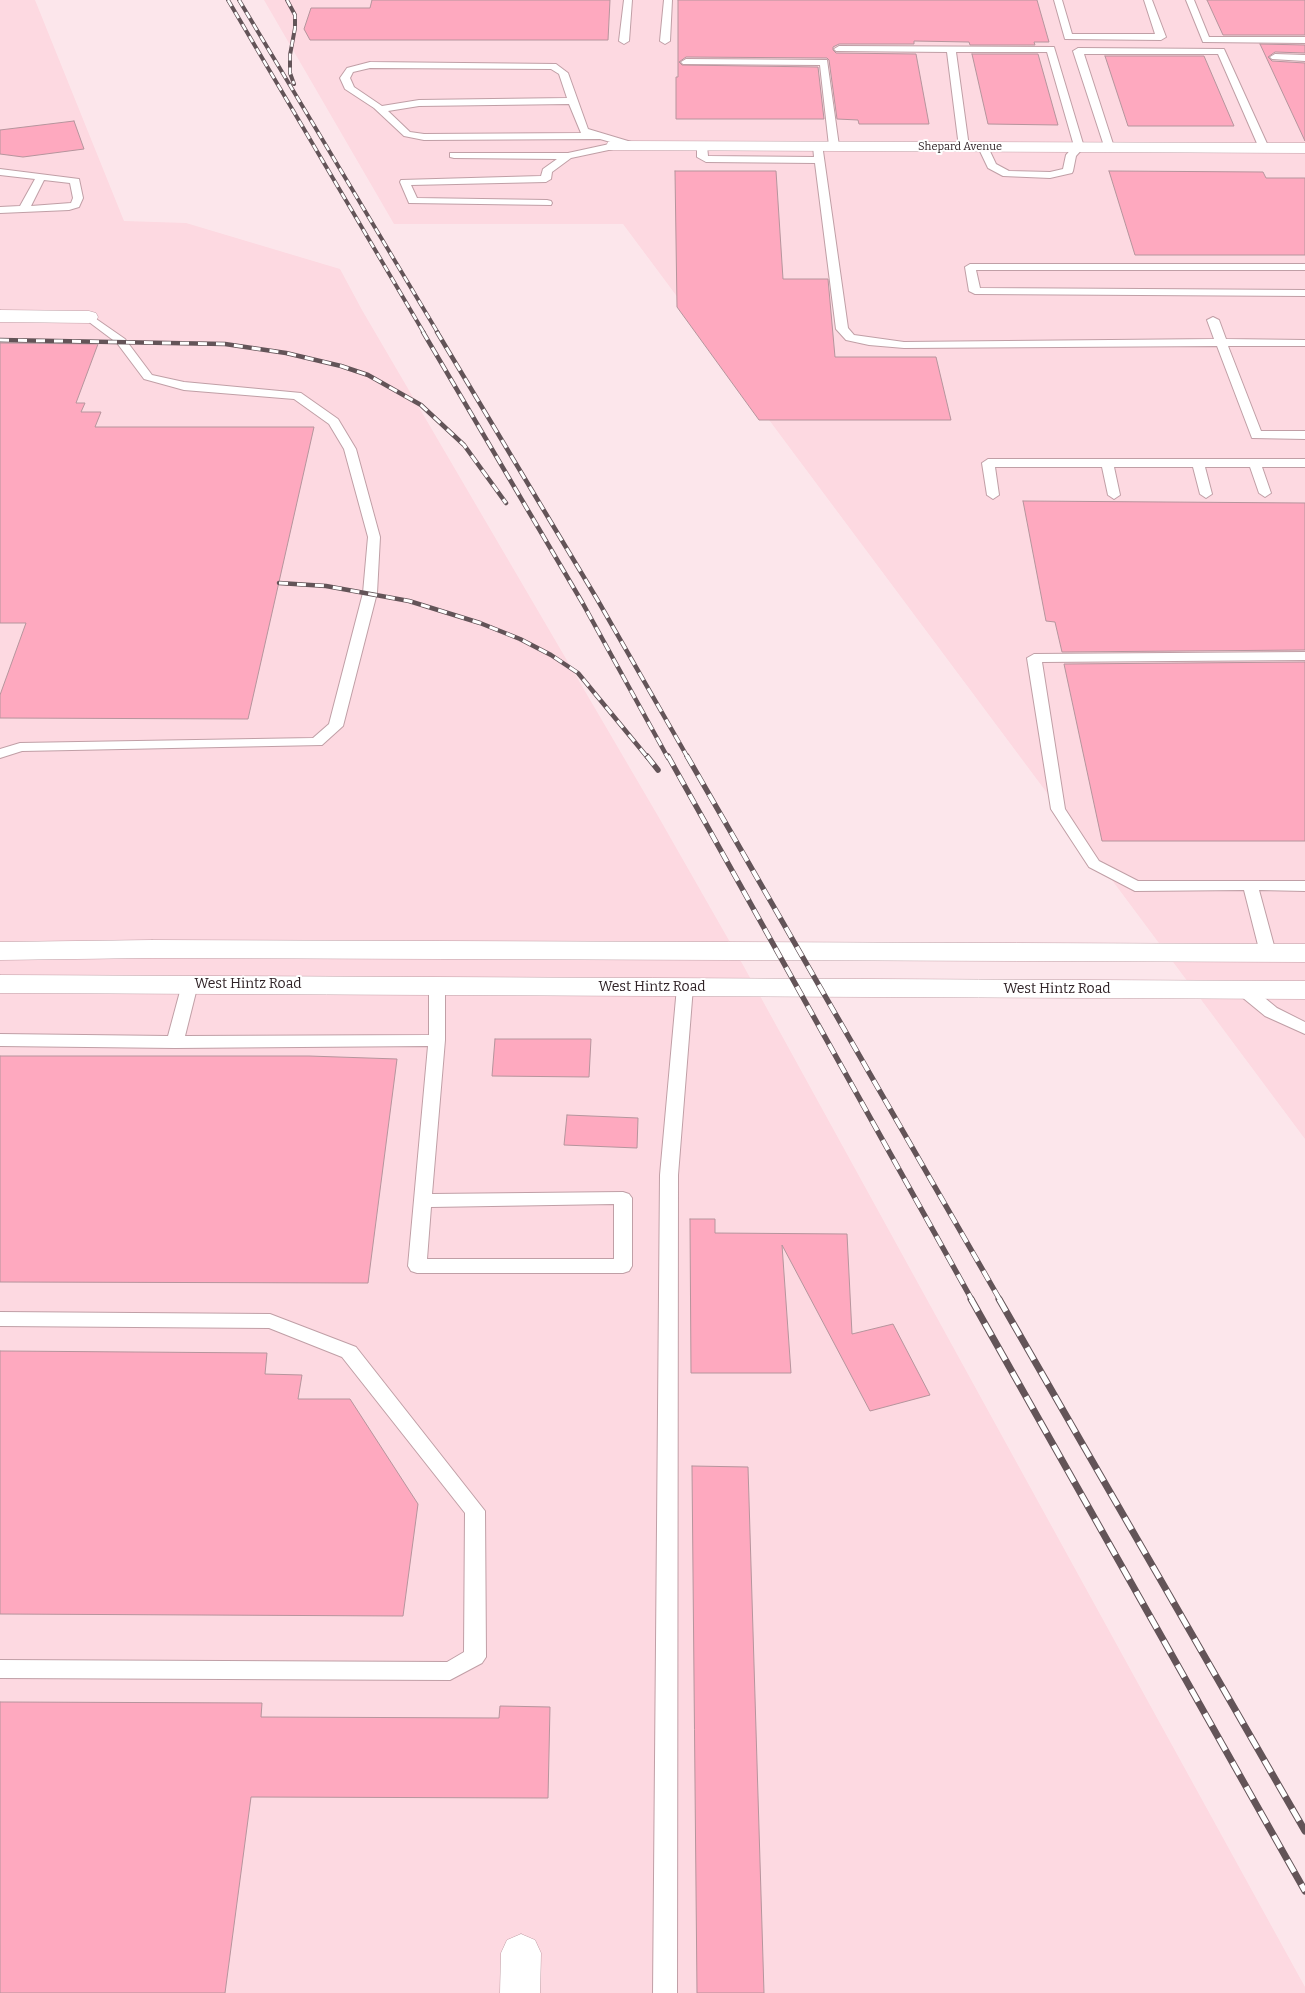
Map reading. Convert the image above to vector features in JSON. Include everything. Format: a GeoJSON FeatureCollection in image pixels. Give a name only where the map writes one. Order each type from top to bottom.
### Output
{"type":"FeatureCollection","features":[{"type":"Feature","properties":{"kind":"main road","name":"Shepard Avenue"},"geometry":{"type":"LineString","coordinates":[[607,141],[634,146],[702,146],[824,151],[964,147],[1305,148]]}},
{"type":"Feature","properties":{"kind":"main road"},"geometry":{"type":"LineString","coordinates":[[0,316],[89,317]]}},
{"type":"Feature","properties":{"kind":"main road"},"geometry":{"type":"LineString","coordinates":[[0,950],[1305,953]]}},
{"type":"Feature","properties":{"kind":"main road","name":"West Hintz Road"},"geometry":{"type":"LineString","coordinates":[[0,984],[1305,990]]}},
{"type":"Feature","properties":{"kind":"main road"},"geometry":{"type":"LineString","coordinates":[[520,1993],[521,1953]]}},
{"type":"Feature","properties":{"kind":"lane"},"geometry":{"type":"LineString","coordinates":[[624,41],[628,0]]}},
{"type":"Feature","properties":{"kind":"lane"},"geometry":{"type":"LineString","coordinates":[[665,41],[668,0]]}},
{"type":"Feature","properties":{"kind":"lane"},"geometry":{"type":"LineString","coordinates":[[1058,0],[1068,37],[1161,37],[1148,0]]}},
{"type":"Feature","properties":{"kind":"lane"},"geometry":{"type":"LineString","coordinates":[[1190,0],[1206,40],[1305,40]]}},
{"type":"Feature","properties":{"kind":"lane"},"geometry":{"type":"LineString","coordinates":[[839,49],[1051,49],[1079,147],[1071,155],[1068,171],[1050,174],[1007,174],[992,166],[983,147]]}},
{"type":"Feature","properties":{"kind":"lane"},"geometry":{"type":"LineString","coordinates":[[951,49],[964,147]]}},
{"type":"Feature","properties":{"kind":"lane"},"geometry":{"type":"LineString","coordinates":[[1109,147],[1078,51],[1221,51],[1264,148]]}},
{"type":"Feature","properties":{"kind":"lane"},"geometry":{"type":"LineString","coordinates":[[1275,57],[1305,58]]}},
{"type":"Feature","properties":{"kind":"lane"},"geometry":{"type":"LineString","coordinates":[[686,62],[824,62],[824,151],[842,329],[850,338],[869,342],[904,345],[1305,343]]}},
{"type":"Feature","properties":{"kind":"lane"},"geometry":{"type":"LineString","coordinates":[[370,66],[553,66],[563,73],[584,131],[607,141],[424,137],[407,134],[380,109],[350,89],[345,78],[350,70],[370,66]]}},
{"type":"Feature","properties":{"kind":"lane"},"geometry":{"type":"LineString","coordinates":[[380,109],[419,103],[573,101]]}},
{"type":"Feature","properties":{"kind":"lane"},"geometry":{"type":"LineString","coordinates":[[547,203],[413,201],[405,182],[546,179],[547,171],[568,156],[607,141]]}},
{"type":"Feature","properties":{"kind":"lane"},"geometry":{"type":"LineString","coordinates":[[454,155],[568,156]]}},
{"type":"Feature","properties":{"kind":"lane"},"geometry":{"type":"LineString","coordinates":[[0,172],[75,181],[78,198],[75,204],[69,207],[0,210]]}},
{"type":"Feature","properties":{"kind":"lane"},"geometry":{"type":"LineString","coordinates":[[24,209],[41,177]]}},
{"type":"Feature","properties":{"kind":"lane"},"geometry":{"type":"LineString","coordinates":[[1305,267],[970,267],[975,291],[1305,292]]}},
{"type":"Feature","properties":{"kind":"lane"},"geometry":{"type":"LineString","coordinates":[[0,754],[20,747],[317,742],[336,726],[370,593],[374,537],[350,448],[334,422],[297,396],[184,386],[148,377],[121,341],[89,317]]}},
{"type":"Feature","properties":{"kind":"lane"},"geometry":{"type":"LineString","coordinates":[[1213,320],[1256,435],[1305,435]]}},
{"type":"Feature","properties":{"kind":"lane"},"geometry":{"type":"LineString","coordinates":[[993,495],[988,463],[1305,463]]}},
{"type":"Feature","properties":{"kind":"lane"},"geometry":{"type":"LineString","coordinates":[[1107,463],[1114,495]]}},
{"type":"Feature","properties":{"kind":"lane"},"geometry":{"type":"LineString","coordinates":[[1198,463],[1206,494]]}},
{"type":"Feature","properties":{"kind":"lane"},"geometry":{"type":"LineString","coordinates":[[1255,463],[1265,493]]}},
{"type":"Feature","properties":{"kind":"lane"},"geometry":{"type":"LineString","coordinates":[[1305,656],[1034,658],[1058,809],[1094,864],[1135,886],[1305,886]]}},
{"type":"Feature","properties":{"kind":"lane"},"geometry":{"type":"LineString","coordinates":[[1250,885],[1268,953]]}},
{"type":"Feature","properties":{"kind":"lane"},"geometry":{"type":"LineString","coordinates":[[175,1042],[190,984]]}},
{"type":"Feature","properties":{"kind":"lane"},"geometry":{"type":"LineString","coordinates":[[423,1201],[623,1198],[623,1266],[417,1266],[437,1040],[437,986]]}},
{"type":"Feature","properties":{"kind":"lane"},"geometry":{"type":"LineString","coordinates":[[665,1993],[668,1175],[685,987]]}},
{"type":"Feature","properties":{"kind":"lane"},"geometry":{"type":"LineString","coordinates":[[1243,989],[1271,1012],[1305,1029]]}},
{"type":"Feature","properties":{"kind":"lane"},"geometry":{"type":"LineString","coordinates":[[0,1040],[175,1042],[437,1040]]}},
{"type":"Feature","properties":{"kind":"lane"},"geometry":{"type":"LineString","coordinates":[[0,1319],[270,1321],[349,1352],[475,1512],[475,1657],[450,1671],[0,1669]]}},
{"type":"Feature","properties":{"kind":"shaded area"},"geometry":{"type":"Polygon","coordinates":[[[0,0],[35,0],[124,221],[186,223],[340,269],[362,310],[743,965],[1305,1987],[1305,1993],[0,1993],[0,0]]]}},
{"type":"Feature","properties":{"kind":"shaded area"},"geometry":{"type":"Polygon","coordinates":[[[264,0],[1305,0],[1305,1139],[623,224],[394,224],[264,0]]]}},
{"type":"Feature","properties":{"kind":"building"},"geometry":{"type":"Polygon","coordinates":[[[372,0],[610,0],[608,40],[310,40],[304,29],[311,8],[370,8],[372,0]]]}},
{"type":"Feature","properties":{"kind":"building"},"geometry":{"type":"Polygon","coordinates":[[[678,0],[1037,0],[1049,42],[1034,42],[1035,45],[970,45],[969,42],[914,41],[914,44],[839,44],[833,47],[836,53],[916,54],[929,124],[859,124],[858,120],[837,119],[829,60],[827,58],[686,57],[679,62],[682,65],[818,67],[824,119],[676,119],[678,0]]]}},
{"type":"Feature","properties":{"kind":"building"},"geometry":{"type":"Polygon","coordinates":[[[1207,0],[1305,0],[1305,35],[1223,35],[1207,0]]]}},
{"type":"Feature","properties":{"kind":"building"},"geometry":{"type":"Polygon","coordinates":[[[1260,44],[1305,45],[1305,53],[1275,52],[1268,57],[1272,61],[1305,63],[1305,141],[1260,44]]]}},
{"type":"Feature","properties":{"kind":"building"},"geometry":{"type":"Polygon","coordinates":[[[972,54],[1038,54],[1058,125],[988,124],[972,54]]]}},
{"type":"Feature","properties":{"kind":"building"},"geometry":{"type":"Polygon","coordinates":[[[1105,56],[1204,56],[1234,126],[1128,126],[1105,56]]]}},
{"type":"Feature","properties":{"kind":"building"},"geometry":{"type":"Polygon","coordinates":[[[74,121],[84,149],[23,157],[0,154],[0,130],[74,121]]]}},
{"type":"Feature","properties":{"kind":"building"},"geometry":{"type":"Polygon","coordinates":[[[675,171],[776,171],[783,279],[828,279],[835,357],[936,357],[951,420],[759,420],[677,307],[675,171]]]}},
{"type":"Feature","properties":{"kind":"building"},"geometry":{"type":"Polygon","coordinates":[[[1109,171],[1263,172],[1266,178],[1305,178],[1305,255],[1135,255],[1109,171]]]}},
{"type":"Feature","properties":{"kind":"building"},"geometry":{"type":"Polygon","coordinates":[[[0,343],[98,344],[76,403],[85,403],[81,412],[101,412],[95,427],[314,427],[248,719],[0,718],[0,695],[26,623],[0,623],[0,343]]]}},
{"type":"Feature","properties":{"kind":"building"},"geometry":{"type":"Polygon","coordinates":[[[1023,501],[1305,503],[1305,650],[1062,652],[1055,622],[1046,621],[1023,501]]]}},
{"type":"Feature","properties":{"kind":"building"},"geometry":{"type":"Polygon","coordinates":[[[1305,662],[1305,841],[1102,841],[1064,664],[1305,662]]]}},
{"type":"Feature","properties":{"kind":"building"},"geometry":{"type":"Polygon","coordinates":[[[495,1039],[591,1039],[589,1077],[492,1076],[495,1039]]]}},
{"type":"Feature","properties":{"kind":"building"},"geometry":{"type":"Polygon","coordinates":[[[0,1056],[309,1056],[397,1059],[368,1283],[0,1282],[0,1056]]]}},
{"type":"Feature","properties":{"kind":"building"},"geometry":{"type":"Polygon","coordinates":[[[567,1115],[638,1118],[637,1148],[564,1145],[567,1115]]]}},
{"type":"Feature","properties":{"kind":"building"},"geometry":{"type":"Polygon","coordinates":[[[690,1219],[715,1219],[715,1233],[847,1234],[852,1334],[893,1324],[930,1395],[870,1411],[782,1245],[791,1373],[691,1373],[690,1219]]]}},
{"type":"Feature","properties":{"kind":"building"},"geometry":{"type":"Polygon","coordinates":[[[0,1351],[267,1353],[265,1374],[302,1375],[298,1399],[350,1399],[418,1504],[403,1616],[0,1614],[0,1351]]]}},
{"type":"Feature","properties":{"kind":"building"},"geometry":{"type":"Polygon","coordinates":[[[692,1466],[748,1467],[764,1993],[697,1993],[692,1466]]]}},
{"type":"Feature","properties":{"kind":"building"},"geometry":{"type":"Polygon","coordinates":[[[0,1702],[262,1703],[261,1717],[499,1718],[500,1706],[550,1707],[548,1798],[251,1797],[225,1993],[0,1993],[0,1702]]]}},
{"type":"Feature","properties":{"kind":"railway"},"geometry":{"type":"LineString","coordinates":[[228,0],[424,333]]}},
{"type":"Feature","properties":{"kind":"railway"},"geometry":{"type":"LineString","coordinates":[[239,0],[438,333]]}},
{"type":"Feature","properties":{"kind":"railway"},"geometry":{"type":"LineString","coordinates":[[287,0],[295,15],[295,28],[290,55],[290,73],[294,84]]}},
{"type":"Feature","properties":{"kind":"railway"},"geometry":{"type":"LineString","coordinates":[[423,332],[582,602],[668,758]]}},
{"type":"Feature","properties":{"kind":"railway"},"geometry":{"type":"LineString","coordinates":[[437,332],[597,599],[688,758]]}},
{"type":"Feature","properties":{"kind":"railway"},"geometry":{"type":"LineString","coordinates":[[0,340],[225,344],[286,353],[341,366],[368,375],[421,405],[464,445],[506,503]]}},
{"type":"Feature","properties":{"kind":"railway"},"geometry":{"type":"LineString","coordinates":[[279,583],[326,586],[409,601],[480,623],[520,639],[551,655],[578,673],[648,758]]}},
{"type":"Feature","properties":{"kind":"railway"},"geometry":{"type":"LineString","coordinates":[[647,756],[658,770]]}},
{"type":"Feature","properties":{"kind":"railway"},"geometry":{"type":"LineString","coordinates":[[668,756],[972,1300]]}},
{"type":"Feature","properties":{"kind":"railway"},"geometry":{"type":"LineString","coordinates":[[687,756],[1000,1300]]}},
{"type":"Feature","properties":{"kind":"railway"},"geometry":{"type":"LineString","coordinates":[[971,1299],[1305,1891]]}},
{"type":"Feature","properties":{"kind":"railway"},"geometry":{"type":"LineString","coordinates":[[999,1299],[1305,1831]]}}]}
